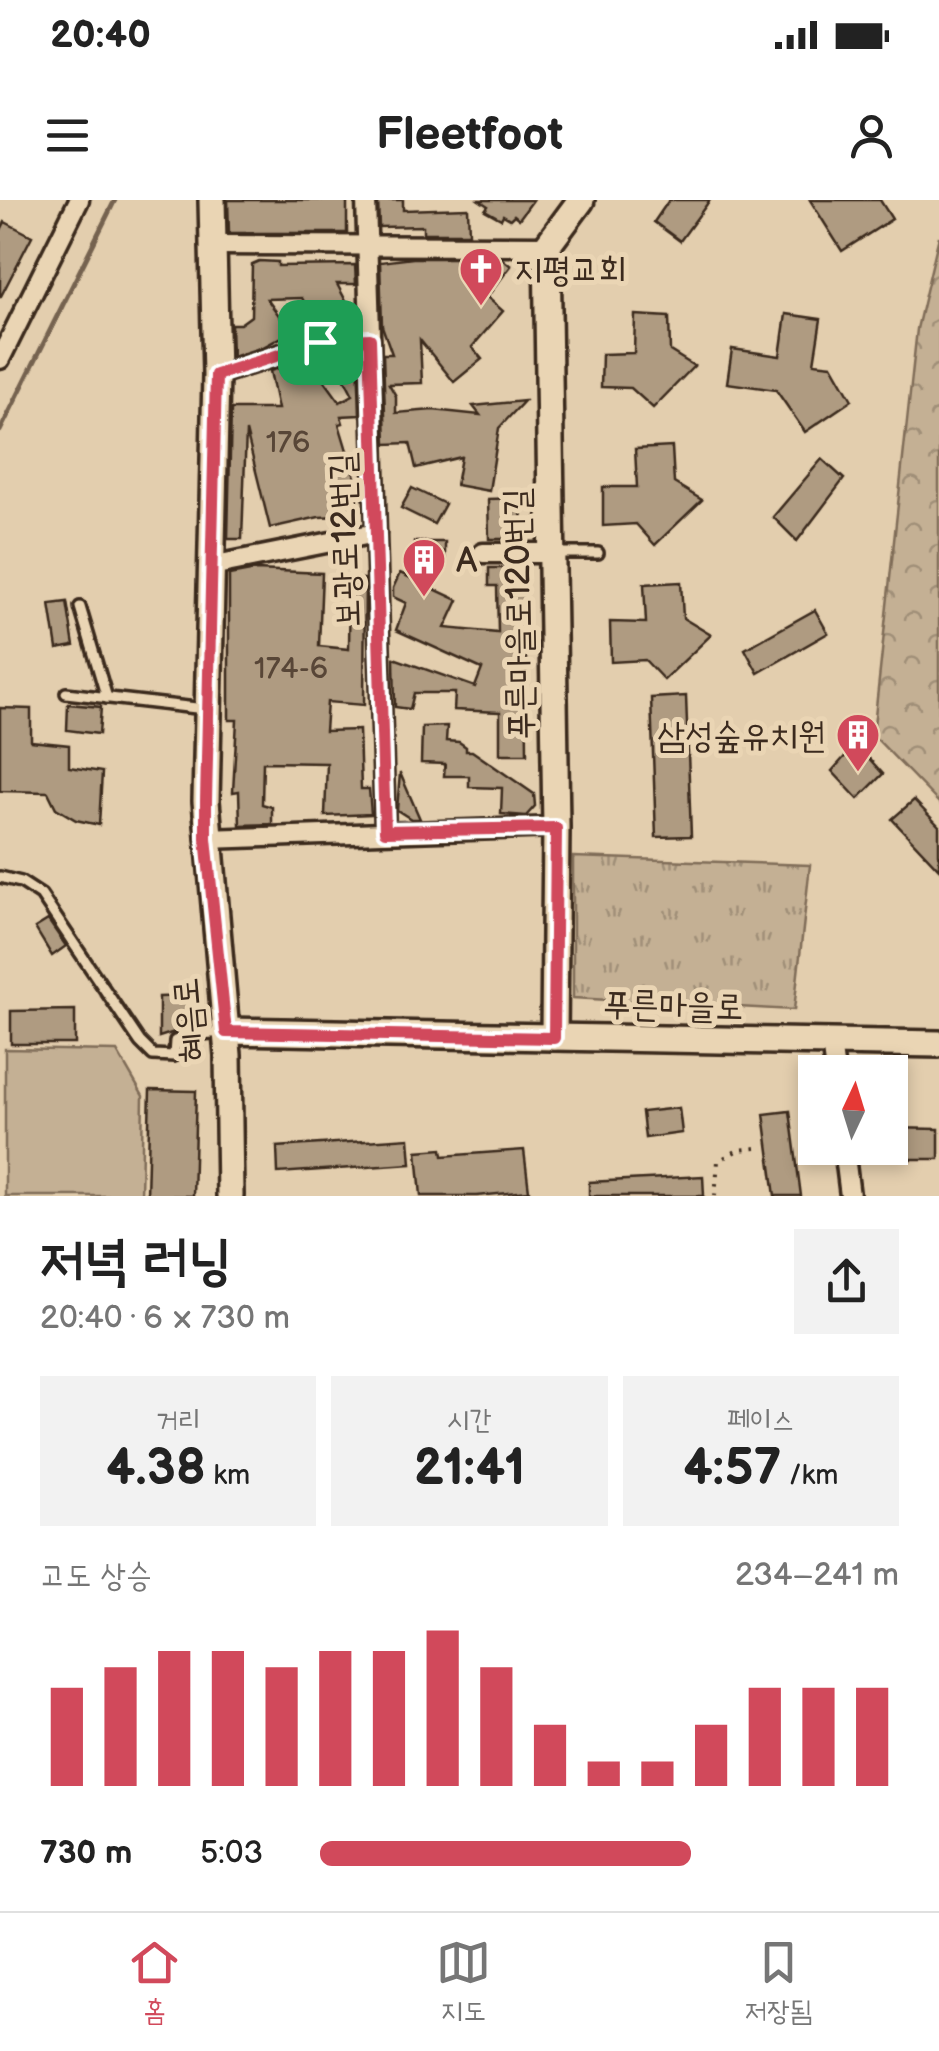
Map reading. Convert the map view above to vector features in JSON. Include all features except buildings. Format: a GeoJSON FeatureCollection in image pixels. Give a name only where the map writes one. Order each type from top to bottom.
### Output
{"type":"FeatureCollection","features":[{"type":"Feature","properties":{"kind":"main road","name":"혜음로"},"geometry":{"type":"LineString","coordinates":[[212,200],[216,375],[206,838],[226,1032],[230,1196]]}},
{"type":"Feature","properties":{"kind":"main road"},"geometry":{"type":"LineString","coordinates":[[547,246],[581,200]]}},
{"type":"Feature","properties":{"kind":"main road","name":"푸른마을로120번길"},"geometry":{"type":"LineString","coordinates":[[547,246],[556,828],[554,1038]]}},
{"type":"Feature","properties":{"kind":"main road","name":"푸른마을로"},"geometry":{"type":"LineString","coordinates":[[226,1032],[939,1044]]}},
{"type":"Feature","properties":{"kind":"street"},"geometry":{"type":"LineString","coordinates":[[0,359],[79,200]]}},
{"type":"Feature","properties":{"kind":"street","name":"보광로12번길"},"geometry":{"type":"LineString","coordinates":[[366,200],[385,831]]}},
{"type":"Feature","properties":{"kind":"street"},"geometry":{"type":"LineString","coordinates":[[214,246],[547,246]]}},
{"type":"Feature","properties":{"kind":"street"},"geometry":{"type":"LineString","coordinates":[[216,375],[320,342],[370,339]]}},
{"type":"Feature","properties":{"kind":"street"},"geometry":{"type":"LineString","coordinates":[[212,566],[376,533]]}},
{"type":"Feature","properties":{"kind":"street"},"geometry":{"type":"LineString","coordinates":[[483,554],[552,553]]}},
{"type":"Feature","properties":{"kind":"street"},"geometry":{"type":"LineString","coordinates":[[206,838],[556,828]]}},
{"type":"Feature","properties":{"kind":"street"},"geometry":{"type":"LineString","coordinates":[[831,1042],[833,1055]]}},
{"type":"Feature","properties":{"kind":"street"},"geometry":{"type":"LineString","coordinates":[[846,1165],[850,1196]]}},
{"type":"Feature","properties":{"kind":"lane"},"geometry":{"type":"LineString","coordinates":[[552,553],[598,553]]}},
{"type":"Feature","properties":{"kind":"lane"},"geometry":{"type":"LineString","coordinates":[[80,607],[107,698]]}},
{"type":"Feature","properties":{"kind":"lane"},"geometry":{"type":"LineString","coordinates":[[66,693],[208,709]]}},
{"type":"Feature","properties":{"kind":"lane"},"geometry":{"type":"LineString","coordinates":[[0,877],[20,882],[41,895],[153,1055],[174,1056],[175,1041],[192,1034],[226,1032]]}},
{"type":"Feature","properties":{"kind":"path"},"geometry":{"type":"LineString","coordinates":[[715,1196],[718,1161],[738,1150],[756,1148]]}},
{"type":"Feature","properties":{"kind":"green space"},"geometry":{"type":"Polygon","coordinates":[[[939,236],[939,803],[873,735],[917,329],[939,236]]]}},
{"type":"Feature","properties":{"kind":"green space"},"geometry":{"type":"Polygon","coordinates":[[[573,857],[810,865],[794,1010],[573,998],[573,857]]]}},
{"type":"Feature","properties":{"kind":"green space"},"geometry":{"type":"Polygon","coordinates":[[[5,1049],[117,1051],[143,1096],[141,1196],[5,1196],[5,1049]]]}},
{"type":"Feature","properties":{"kind":"waterway"},"geometry":{"type":"LineString","coordinates":[[0,431],[115,200]]}},
{"type":"Feature","properties":{"kind":"place","name":"지평교회"},"geometry":{"type":"Point","coordinates":[481,307]}},
{"type":"Feature","properties":{"kind":"place","name":"A"},"geometry":{"type":"Point","coordinates":[424,598]}},
{"type":"Feature","properties":{"kind":"place","name":"삼성숲유치원"},"geometry":{"type":"Point","coordinates":[858,773]}},
{"type":"Feature","properties":{"kind":"route"},"geometry":{"type":"LineString","coordinates":[[370,339],[385,831],[556,828],[554,1038],[226,1032],[206,838],[216,375],[320,342],[370,339]]}}]}
